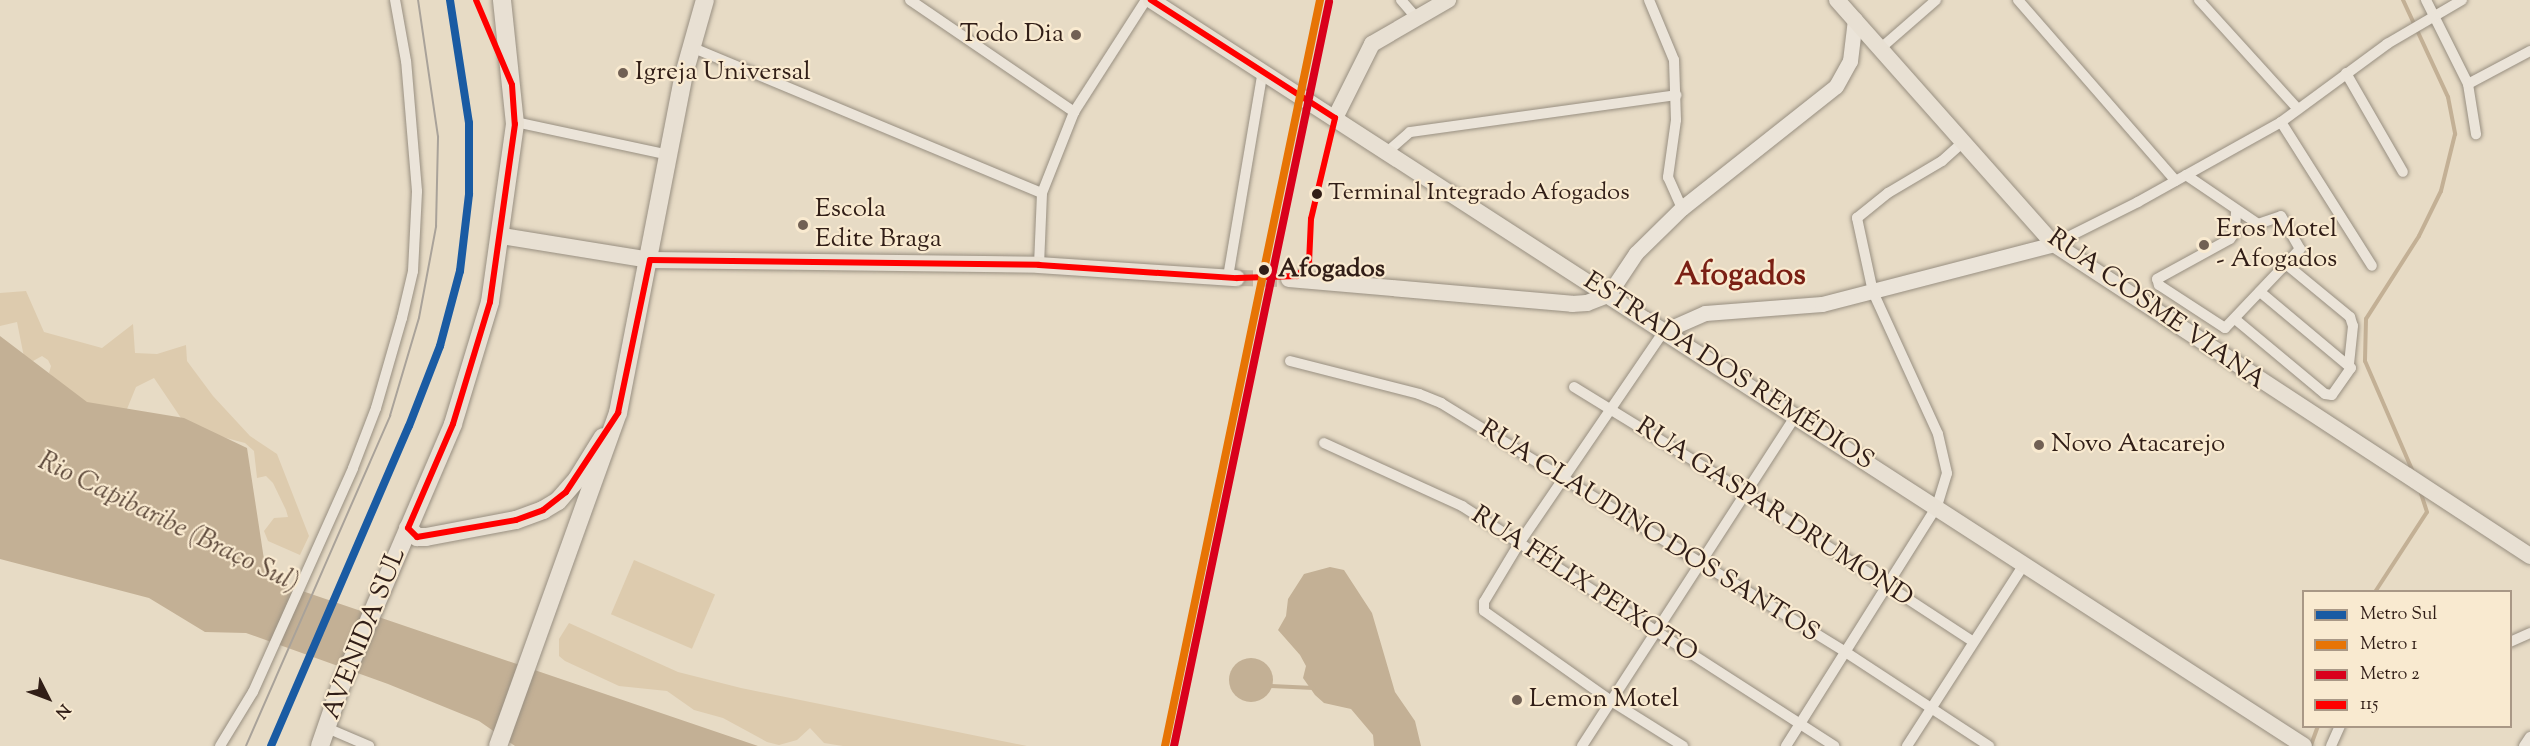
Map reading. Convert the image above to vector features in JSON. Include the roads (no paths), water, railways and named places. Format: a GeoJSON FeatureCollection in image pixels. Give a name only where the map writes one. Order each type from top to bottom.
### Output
{"type":"FeatureCollection","features":[{"type":"Feature","properties":{"kind":"highway","name":"AVENIDA SUL"},"geometry":{"type":"LineString","coordinates":[[320,746],[340,688],[453,424],[490,302],[502,236],[515,122],[502,0]]}},
{"type":"Feature","properties":{"kind":"highway"},"geometry":{"type":"LineString","coordinates":[[498,746],[552,603],[618,413],[691,47],[705,0]]}},
{"type":"Feature","properties":{"kind":"highway"},"geometry":{"type":"LineString","coordinates":[[408,528],[417,537],[426,537],[516,520],[543,510],[558,501],[577,479],[618,413]]}},
{"type":"Feature","properties":{"kind":"main road","name":"ESTRADA DOS REMÉDIOS"},"geometry":{"type":"LineString","coordinates":[[1151,0],[2025,563],[2297,743]]}},
{"type":"Feature","properties":{"kind":"main road"},"geometry":{"type":"LineString","coordinates":[[1335,118],[1367,50],[1415,16],[1448,0]]}},
{"type":"Feature","properties":{"kind":"main road","name":"RUA COSME VIANA"},"geometry":{"type":"LineString","coordinates":[[1837,0],[1881,48],[1961,144],[2054,244],[2403,477],[2530,556]]}},
{"type":"Feature","properties":{"kind":"main road"},"geometry":{"type":"LineString","coordinates":[[1289,279],[1572,304],[1587,303],[1608,295],[1636,253],[1682,208],[1836,86],[1850,61],[1855,19]]}},
{"type":"Feature","properties":{"kind":"main road"},"geometry":{"type":"LineString","coordinates":[[502,236],[650,260],[1039,265],[1232,278]]}},
{"type":"Feature","properties":{"kind":"main road"},"geometry":{"type":"LineString","coordinates":[[1664,331],[1705,313],[1785,309],[1873,292],[2054,244]]}},
{"type":"Feature","properties":{"kind":"street"},"geometry":{"type":"LineString","coordinates":[[220,746],[253,692],[319,546],[376,408],[413,271],[417,191],[406,61],[394,0]]}},
{"type":"Feature","properties":{"kind":"street"},"geometry":{"type":"LineString","coordinates":[[910,0],[1074,112]]}},
{"type":"Feature","properties":{"kind":"street"},"geometry":{"type":"LineString","coordinates":[[1039,265],[1042,193],[1074,112],[1146,0]]}},
{"type":"Feature","properties":{"kind":"street"},"geometry":{"type":"LineString","coordinates":[[1401,0],[1415,16]]}},
{"type":"Feature","properties":{"kind":"street"},"geometry":{"type":"LineString","coordinates":[[1649,0],[1669,43],[1676,95],[1668,177],[1682,208]]}},
{"type":"Feature","properties":{"kind":"street"},"geometry":{"type":"LineString","coordinates":[[1881,48],[1936,0]]}},
{"type":"Feature","properties":{"kind":"street"},"geometry":{"type":"LineString","coordinates":[[2018,0],[2176,181]]}},
{"type":"Feature","properties":{"kind":"street"},"geometry":{"type":"LineString","coordinates":[[2199,0],[2298,109]]}},
{"type":"Feature","properties":{"kind":"street"},"geometry":{"type":"LineString","coordinates":[[2426,0],[2430,18],[2468,84],[2476,134]]}},
{"type":"Feature","properties":{"kind":"street"},"geometry":{"type":"LineString","coordinates":[[2054,244],[2186,176],[2281,122],[2407,30],[2462,0]]}},
{"type":"Feature","properties":{"kind":"street"},"geometry":{"type":"LineString","coordinates":[[691,47],[1042,193]]}},
{"type":"Feature","properties":{"kind":"street"},"geometry":{"type":"LineString","coordinates":[[2468,84],[2530,51]]}},
{"type":"Feature","properties":{"kind":"street"},"geometry":{"type":"LineString","coordinates":[[1232,278],[1263,71]]}},
{"type":"Feature","properties":{"kind":"street"},"geometry":{"type":"LineString","coordinates":[[2346,73],[2403,172]]}},
{"type":"Feature","properties":{"kind":"street"},"geometry":{"type":"LineString","coordinates":[[1387,152],[1410,132],[1676,95]]}},
{"type":"Feature","properties":{"kind":"street"},"geometry":{"type":"LineString","coordinates":[[515,122],[669,155]]}},
{"type":"Feature","properties":{"kind":"street"},"geometry":{"type":"LineString","coordinates":[[2281,122],[2372,266]]}},
{"type":"Feature","properties":{"kind":"street"},"geometry":{"type":"LineString","coordinates":[[1786,746],[1847,653],[1937,506],[1947,473],[1945,454],[1873,292],[1857,218],[1888,193],[1942,161],[1961,144]]}},
{"type":"Feature","properties":{"kind":"street"},"geometry":{"type":"LineString","coordinates":[[2186,176],[2258,224],[2283,218],[2300,249],[2225,328],[2157,282],[2162,274],[2230,239],[2235,232],[2236,211]]}},
{"type":"Feature","properties":{"kind":"street"},"geometry":{"type":"LineString","coordinates":[[2235,319],[2325,394],[2332,395],[2351,373],[2349,365],[2353,326],[2350,317],[2287,265]]}},
{"type":"Feature","properties":{"kind":"street"},"geometry":{"type":"LineString","coordinates":[[2260,292],[2349,365]]}},
{"type":"Feature","properties":{"kind":"street"},"geometry":{"type":"LineString","coordinates":[[1664,331],[1520,542],[1484,602],[1488,616],[1611,701],[1683,746]]}},
{"type":"Feature","properties":{"kind":"street","name":"RUA CLAUDINO DOS SANTOS"},"geometry":{"type":"LineString","coordinates":[[1290,361],[1419,394],[1564,477],[1847,653],[1989,746]]}},
{"type":"Feature","properties":{"kind":"street","name":"RUA GASPAR DRUMOND"},"geometry":{"type":"LineString","coordinates":[[1574,387],[1746,493],[1972,641]]}},
{"type":"Feature","properties":{"kind":"street"},"geometry":{"type":"LineString","coordinates":[[1582,746],[1796,416]]}},
{"type":"Feature","properties":{"kind":"street","name":"RUA FÉLIX PEIXOTO"},"geometry":{"type":"LineString","coordinates":[[1324,443],[1462,506],[1520,542],[1656,634],[1834,746]]}},
{"type":"Feature","properties":{"kind":"street"},"geometry":{"type":"LineString","coordinates":[[1907,746],[1972,641],[2025,563]]}},
{"type":"Feature","properties":{"kind":"street"},"geometry":{"type":"LineString","coordinates":[[2512,642],[2530,633]]}},
{"type":"Feature","properties":{"kind":"street"},"geometry":{"type":"LineString","coordinates":[[327,728],[369,746]]}},
{"type":"Feature","properties":{"kind":"street"},"geometry":{"type":"LineString","coordinates":[[2331,746],[2339,728]]}},
{"type":"Feature","properties":{"kind":"street"},"geometry":{"type":"LineString","coordinates":[[2524,746],[2530,736]]}},
{"type":"Feature","properties":{"kind":"water","name":"Rio Capibaribe (Braço Sul)"},"geometry":{"type":"Polygon","coordinates":[[[0,336],[87,402],[184,418],[247,448],[267,579],[758,746],[515,746],[479,721],[388,684],[246,633],[205,632],[149,598],[0,559],[0,336]]]}},
{"type":"Feature","properties":{"kind":"water"},"geometry":{"type":"Polygon","coordinates":[[[1330,567],[1344,570],[1372,613],[1395,692],[1415,721],[1421,746],[1374,746],[1373,735],[1351,709],[1324,703],[1315,695],[1303,678],[1306,666],[1300,655],[1278,630],[1286,616],[1288,599],[1304,574],[1330,567]]]}},
{"type":"Feature","properties":{"kind":"water"},"geometry":{"type":"Polygon","coordinates":[[[1251,658],[1266,665],[1273,680],[1266,695],[1251,702],[1236,695],[1229,680],[1236,665],[1251,658]]]}},
{"type":"Feature","properties":{"kind":"waterway"},"geometry":{"type":"LineString","coordinates":[[2403,0],[2448,97],[2455,134],[2441,191],[2419,236],[2366,319],[2365,361],[2413,472]]}},
{"type":"Feature","properties":{"kind":"waterway"},"geometry":{"type":"LineString","coordinates":[[2376,590],[2427,512],[2420,490]]}},
{"type":"Feature","properties":{"kind":"waterway"},"geometry":{"type":"LineString","coordinates":[[1271,686],[1314,688]]}},
{"type":"Feature","properties":{"kind":"waterway"},"geometry":{"type":"LineString","coordinates":[[2311,745],[2317,728]]}},
{"type":"Feature","properties":{"kind":"tunnel"},"geometry":{"type":"LineString","coordinates":[[1237,278],[1289,279]]}},
{"type":"Feature","properties":{"kind":"tram line"},"geometry":{"type":"LineString","coordinates":[[246,746],[390,416],[419,318],[436,227],[438,137],[418,0]]}},
{"type":"Feature","properties":{"kind":"metro line","name":"Sul"},"geometry":{"type":"LineString","coordinates":[[271,746],[409,426],[440,346],[460,271],[469,194],[469,123],[450,0]]}},
{"type":"Feature","properties":{"kind":"metro line","name":"1"},"geometry":{"type":"LineString","coordinates":[[1165,746],[1320,0]]}},
{"type":"Feature","properties":{"kind":"metro line","name":"2"},"geometry":{"type":"LineString","coordinates":[[1174,746],[1329,2]]}},
{"type":"Feature","properties":{"kind":"place","name":"Todo Dia"},"geometry":{"type":"Point","coordinates":[1076,35]}},
{"type":"Feature","properties":{"kind":"place","name":"Igreja Universal"},"geometry":{"type":"Point","coordinates":[623,73]}},
{"type":"Feature","properties":{"kind":"place","name":"Terminal Integrado Afogados"},"geometry":{"type":"Point","coordinates":[1317,194]}},
{"type":"Feature","properties":{"kind":"place","name":"Escola Edite Braga"},"geometry":{"type":"Point","coordinates":[803,225]}},
{"type":"Feature","properties":{"kind":"place","name":"Eros Motel - Afogados"},"geometry":{"type":"Point","coordinates":[2204,245]}},
{"type":"Feature","properties":{"kind":"place","name":"Afogados"},"geometry":{"type":"Point","coordinates":[1264,270]}},
{"type":"Feature","properties":{"kind":"place","name":"Novo Atacarejo"},"geometry":{"type":"Point","coordinates":[2039,445]}},
{"type":"Feature","properties":{"kind":"place","name":"Lemon Motel"},"geometry":{"type":"Point","coordinates":[1517,700]}},
{"type":"Feature","properties":{"kind":"district","name":"Afogados"},"geometry":{"type":"Point","coordinates":[1740,276]}}]}
